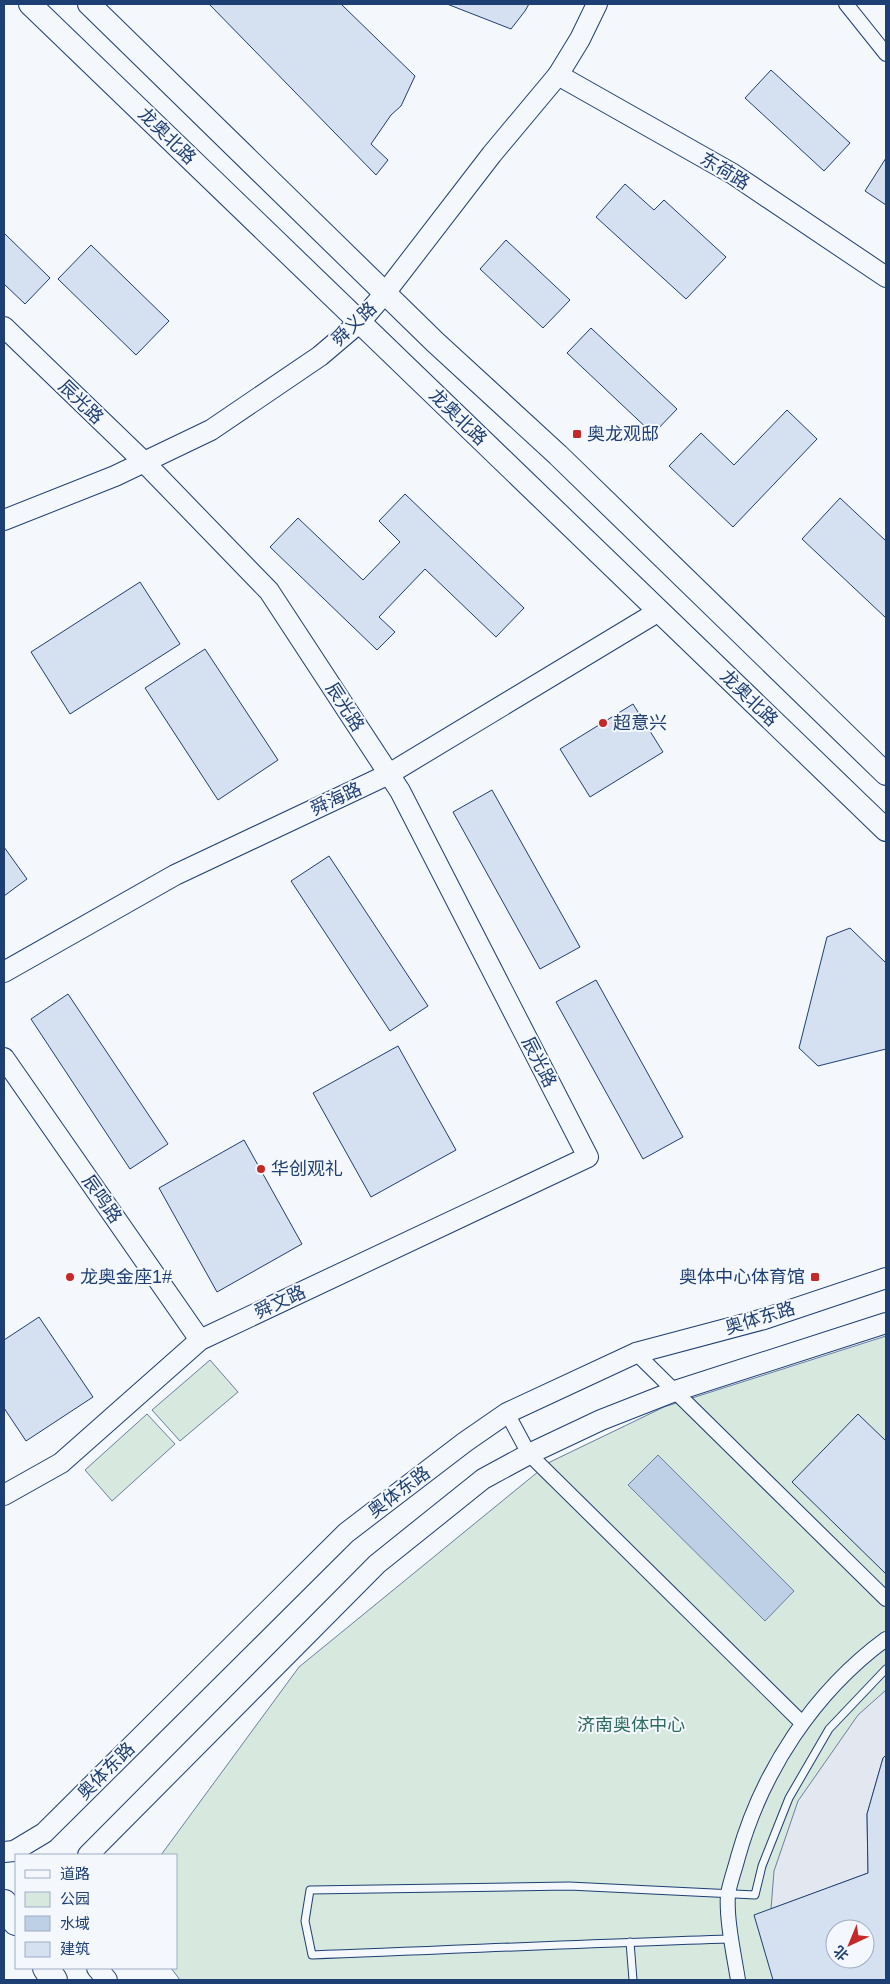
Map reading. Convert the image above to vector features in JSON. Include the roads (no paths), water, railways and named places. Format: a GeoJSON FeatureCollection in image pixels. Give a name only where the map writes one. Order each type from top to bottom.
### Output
{"type":"FeatureCollection","features":[{"type":"Feature","properties":{"kind":"highway"},"geometry":{"type":"LineString","coordinates":[[47,1969],[54,1980]]}},
{"type":"Feature","properties":{"kind":"main road","name":"龙奥北路"},"geometry":{"type":"LineString","coordinates":[[30,4],[886,830]]}},
{"type":"Feature","properties":{"kind":"main road"},"geometry":{"type":"LineString","coordinates":[[89,4],[435,342],[558,454],[886,774]]}},
{"type":"Feature","properties":{"kind":"street","name":"舜义路"},"geometry":{"type":"LineString","coordinates":[[4,520],[144,462],[211,430],[320,356],[360,322],[385,293],[492,154],[558,75],[597,4]]}},
{"type":"Feature","properties":{"kind":"street"},"geometry":{"type":"LineString","coordinates":[[846,4],[886,54]]}},
{"type":"Feature","properties":{"kind":"street","name":"东荷路"},"geometry":{"type":"LineString","coordinates":[[558,75],[733,174],[886,277]]}},
{"type":"Feature","properties":{"kind":"street","name":"辰光路"},"geometry":{"type":"LineString","coordinates":[[4,328],[144,462],[269,591],[389,774],[404,800],[588,1157]]}},
{"type":"Feature","properties":{"kind":"street","name":"舜海路"},"geometry":{"type":"LineString","coordinates":[[4,972],[175,875],[389,774],[659,612]]}},
{"type":"Feature","properties":{"kind":"street","name":"辰鸣路"},"geometry":{"type":"LineString","coordinates":[[4,1058],[200,1340]]}},
{"type":"Feature","properties":{"kind":"street","name":"舜文路"},"geometry":{"type":"LineString","coordinates":[[4,1495],[61,1463],[200,1340],[588,1157]]}},
{"type":"Feature","properties":{"kind":"street","name":"奥体东路"},"geometry":{"type":"LineString","coordinates":[[10,1848],[44,1833],[346,1533],[465,1442],[507,1413],[636,1353],[764,1319],[886,1278]]}},
{"type":"Feature","properties":{"kind":"street"},"geometry":{"type":"LineString","coordinates":[[89,1854],[377,1564],[483,1479],[529,1454],[601,1420],[675,1390],[886,1323]]}},
{"type":"Feature","properties":{"kind":"street"},"geometry":{"type":"LineString","coordinates":[[636,1353],[886,1599]]}},
{"type":"Feature","properties":{"kind":"street"},"geometry":{"type":"LineString","coordinates":[[507,1413],[529,1454],[802,1723]]}},
{"type":"Feature","properties":{"kind":"street"},"geometry":{"type":"LineString","coordinates":[[738,1980],[731,1939],[728,1894],[743,1839],[768,1778],[802,1723],[824,1694],[864,1655],[886,1639]]}},
{"type":"Feature","properties":{"kind":"street"},"geometry":{"type":"LineString","coordinates":[[98,1969],[107,1980]]}},
{"type":"Feature","properties":{"kind":"lane"},"geometry":{"type":"LineString","coordinates":[[731,1939],[312,1955],[304,1921],[310,1890],[569,1886],[755,1895],[762,1866],[789,1798],[829,1729],[886,1668]]}},
{"type":"Feature","properties":{"kind":"lane"},"geometry":{"type":"LineString","coordinates":[[630,1942],[634,1980]]}},
{"type":"Feature","properties":{"kind":"water"},"geometry":{"type":"Polygon","coordinates":[[[658,1455],[794,1591],[765,1621],[628,1485],[658,1455]]]}},
{"type":"Feature","properties":{"kind":"place","name":"奥龙观邸"},"geometry":{"type":"Point","coordinates":[577,434]}},
{"type":"Feature","properties":{"kind":"place","name":"超意兴"},"geometry":{"type":"Point","coordinates":[603,723]}},
{"type":"Feature","properties":{"kind":"place","name":"华创观礼"},"geometry":{"type":"Point","coordinates":[261,1169]}},
{"type":"Feature","properties":{"kind":"place","name":"龙奥金座1#"},"geometry":{"type":"Point","coordinates":[70,1277]}},
{"type":"Feature","properties":{"kind":"place","name":"奥体中心体育馆"},"geometry":{"type":"Point","coordinates":[815,1277]}},
{"type":"Feature","properties":{"kind":"park label","name":"济南奥体中心"},"geometry":{"type":"Point","coordinates":[631,1725]}}]}
